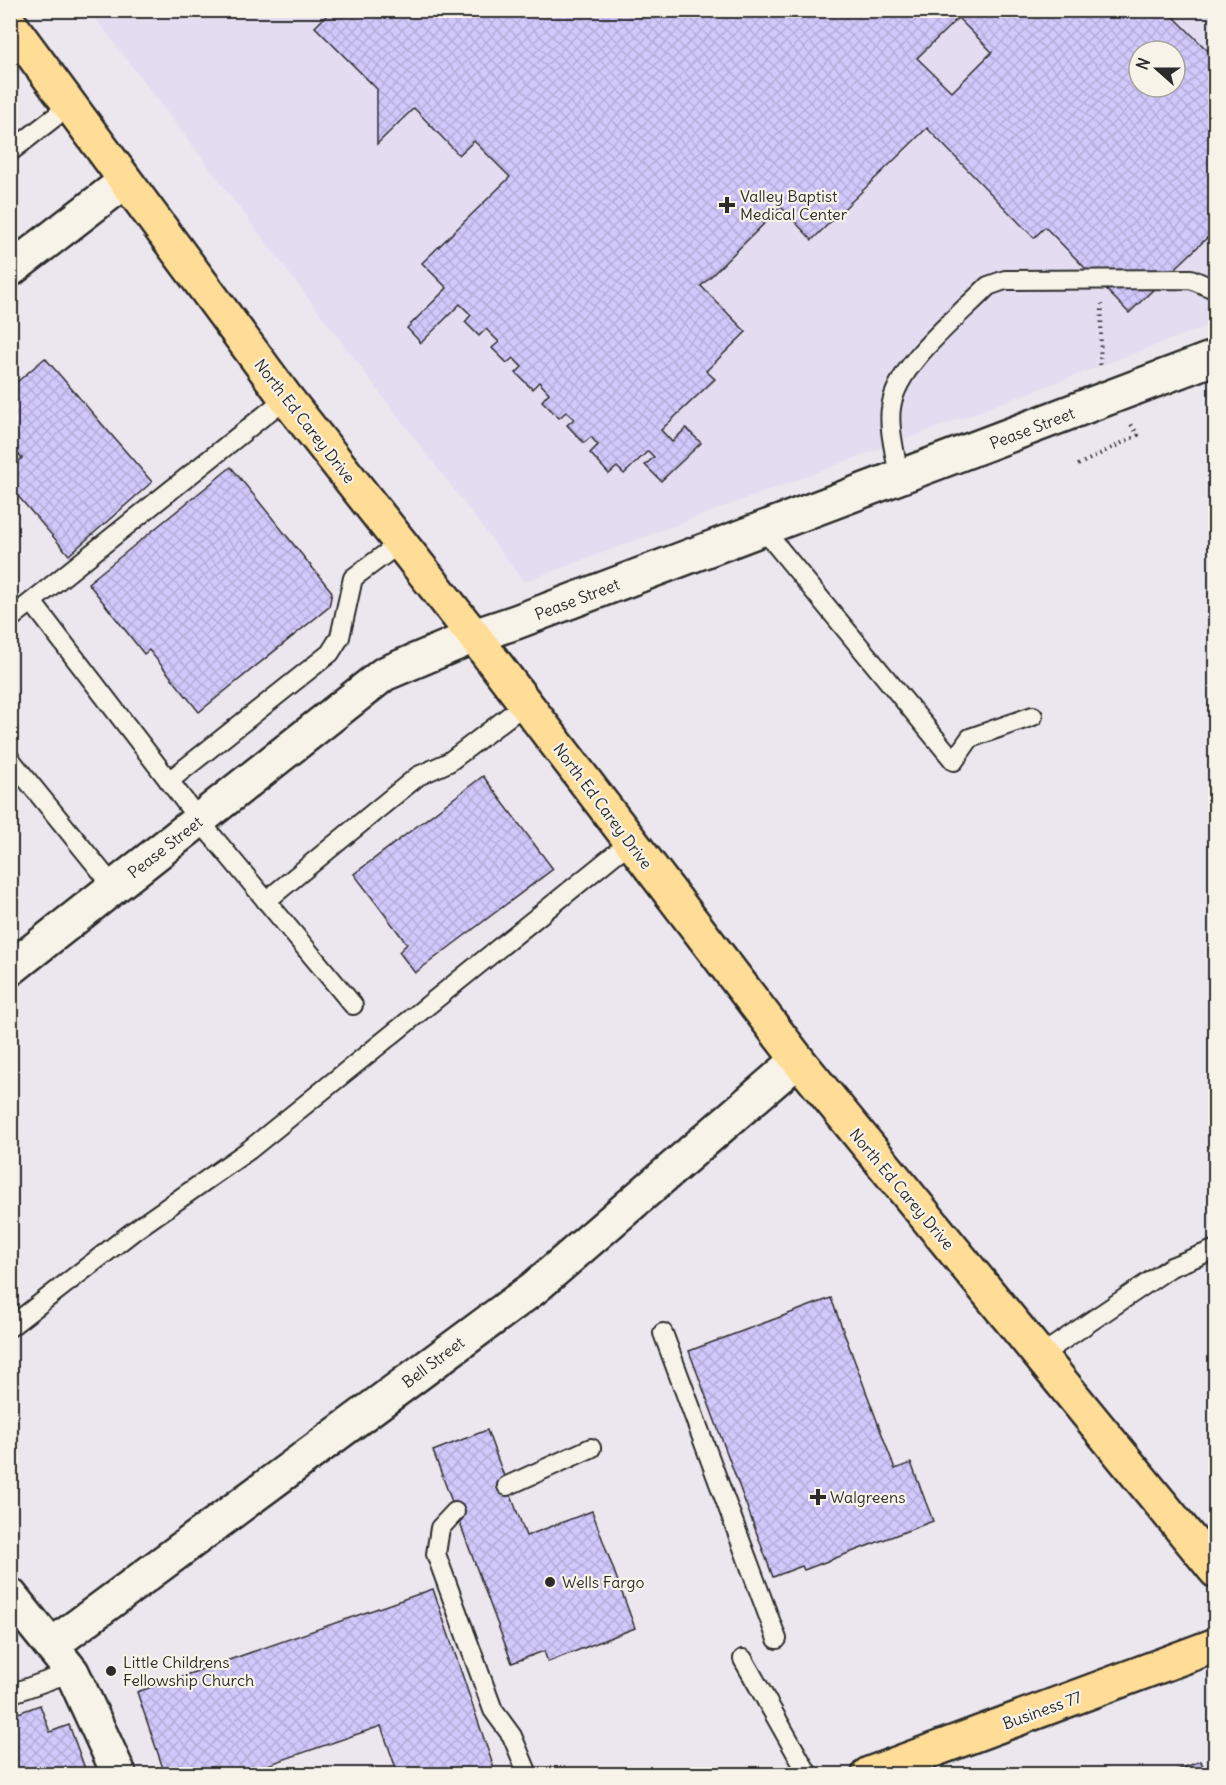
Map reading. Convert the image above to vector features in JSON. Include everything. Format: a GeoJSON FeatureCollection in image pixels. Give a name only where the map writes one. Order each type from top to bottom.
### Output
{"type":"FeatureCollection","features":[{"type":"Feature","properties":{"kind":"main road","name":"North Ed Carey Drive"},"geometry":{"type":"LineString","coordinates":[[10,24],[124,182],[286,398],[474,636],[798,1060],[1215,1571]]}},
{"type":"Feature","properties":{"kind":"main road","name":"Business 77"},"geometry":{"type":"LineString","coordinates":[[869,1774],[1215,1645]]}},
{"type":"Feature","properties":{"kind":"street"},"geometry":{"type":"LineString","coordinates":[[10,270],[124,182]]}},
{"type":"Feature","properties":{"kind":"street","name":"Pease Street"},"geometry":{"type":"LineString","coordinates":[[10,969],[384,674],[474,636],[1215,357]]}},
{"type":"Feature","properties":{"kind":"street","name":"Bell Street"},"geometry":{"type":"LineString","coordinates":[[52,1645],[534,1288],[798,1060]]}},
{"type":"Feature","properties":{"kind":"street"},"geometry":{"type":"LineString","coordinates":[[10,1595],[72,1672],[119,1774]]}},
{"type":"Feature","properties":{"kind":"lane"},"geometry":{"type":"LineString","coordinates":[[10,152],[69,106]]}},
{"type":"Feature","properties":{"kind":"lane"},"geometry":{"type":"LineString","coordinates":[[899,477],[890,411],[894,390],[906,369],[988,286],[1005,280],[1191,279],[1215,290]]}},
{"type":"Feature","properties":{"kind":"lane"},"geometry":{"type":"LineString","coordinates":[[10,619],[286,398]]}},
{"type":"Feature","properties":{"kind":"lane"},"geometry":{"type":"LineString","coordinates":[[763,529],[954,761],[970,738],[1033,716]]}},
{"type":"Feature","properties":{"kind":"lane"},"geometry":{"type":"LineString","coordinates":[[169,781],[330,652],[340,637],[353,579],[400,543]]}},
{"type":"Feature","properties":{"kind":"lane"},"geometry":{"type":"LineString","coordinates":[[32,602],[199,820],[353,1005]]}},
{"type":"Feature","properties":{"kind":"lane"},"geometry":{"type":"LineString","coordinates":[[266,901],[418,776],[449,762],[525,704]]}},
{"type":"Feature","properties":{"kind":"lane"},"geometry":{"type":"LineString","coordinates":[[10,759],[114,887]]}},
{"type":"Feature","properties":{"kind":"lane"},"geometry":{"type":"LineString","coordinates":[[10,1327],[135,1230],[249,1150],[630,842]]}},
{"type":"Feature","properties":{"kind":"lane"},"geometry":{"type":"LineString","coordinates":[[1041,1355],[1171,1267],[1215,1249]]}},
{"type":"Feature","properties":{"kind":"lane"},"geometry":{"type":"LineString","coordinates":[[663,1333],[777,1639]]}},
{"type":"Feature","properties":{"kind":"lane"},"geometry":{"type":"LineString","coordinates":[[507,1486],[591,1448]]}},
{"type":"Feature","properties":{"kind":"lane"},"geometry":{"type":"LineString","coordinates":[[455,1512],[440,1528],[436,1554],[494,1710],[512,1736],[528,1774]]}},
{"type":"Feature","properties":{"kind":"lane"},"geometry":{"type":"LineString","coordinates":[[743,1659],[808,1774]]}},
{"type":"Feature","properties":{"kind":"lane"},"geometry":{"type":"LineString","coordinates":[[10,1694],[72,1672]]}},
{"type":"Feature","properties":{"kind":"shaded area","name":"Valley Baptist Medical Center"},"geometry":{"type":"Polygon","coordinates":[[[90,11],[1215,11],[1215,323],[524,582],[90,11]]]}},
{"type":"Feature","properties":{"kind":"building"},"geometry":{"type":"Polygon","coordinates":[[[332,10],[1153,10],[1158,15],[1163,10],[1167,10],[1216,59],[1216,63],[1210,69],[1216,75],[1216,242],[1209,236],[1129,313],[1045,227],[1034,238],[927,128],[812,240],[781,207],[701,286],[746,332],[706,371],[715,379],[661,430],[672,442],[686,428],[701,443],[661,481],[645,465],[654,457],[648,451],[624,474],[617,467],[609,474],[590,453],[598,445],[591,437],[584,443],[567,425],[574,419],[566,412],[559,418],[542,401],[549,393],[539,382],[532,389],[516,373],[522,367],[513,358],[507,363],[492,348],[499,342],[486,329],[479,336],[465,322],[471,315],[460,304],[421,343],[407,328],[447,288],[422,263],[510,177],[474,141],[459,155],[414,108],[377,144],[377,89],[315,27],[332,10]],[[958,18],[917,58],[952,92],[992,52],[958,18]]]}},
{"type":"Feature","properties":{"kind":"building"},"geometry":{"type":"Polygon","coordinates":[[[45,358],[152,482],[69,555],[10,487],[10,469],[22,458],[10,445],[10,388],[45,358]]]}},
{"type":"Feature","properties":{"kind":"building"},"geometry":{"type":"Polygon","coordinates":[[[231,467],[332,592],[329,607],[199,712],[149,650],[144,654],[88,583],[231,467]]]}},
{"type":"Feature","properties":{"kind":"building"},"geometry":{"type":"Polygon","coordinates":[[[483,776],[553,869],[415,973],[399,952],[407,944],[354,874],[483,776]]]}},
{"type":"Feature","properties":{"kind":"building","name":"Walgreens"},"geometry":{"type":"Polygon","coordinates":[[[831,1298],[895,1469],[911,1463],[933,1521],[804,1570],[802,1566],[773,1577],[689,1351],[831,1298]]]}},
{"type":"Feature","properties":{"kind":"building","name":"Wells Fargo"},"geometry":{"type":"Polygon","coordinates":[[[487,1430],[526,1536],[592,1511],[635,1628],[548,1662],[544,1651],[512,1663],[433,1451],[487,1430]]]}},
{"type":"Feature","properties":{"kind":"building"},"geometry":{"type":"Polygon","coordinates":[[[433,1589],[496,1774],[398,1774],[381,1726],[241,1774],[165,1774],[137,1692],[433,1589]]]}},
{"type":"Feature","properties":{"kind":"building"},"geometry":{"type":"Polygon","coordinates":[[[40,1705],[50,1732],[69,1725],[87,1774],[10,1774],[10,1716],[40,1705]]]}},
{"type":"Feature","properties":{"kind":"building"},"geometry":{"type":"Polygon","coordinates":[[[1201,1761],[1206,1774],[1176,1774],[1175,1771],[1201,1761]]]}},
{"type":"Feature","properties":{"kind":"place","name":"Valley Baptist Medical Center"},"geometry":{"type":"Point","coordinates":[727,205]}},
{"type":"Feature","properties":{"kind":"place","name":"Walgreens"},"geometry":{"type":"Point","coordinates":[818,1497]}},
{"type":"Feature","properties":{"kind":"place","name":"Wells Fargo"},"geometry":{"type":"Point","coordinates":[550,1582]}},
{"type":"Feature","properties":{"kind":"place","name":"Little Childrens Fellowship Church"},"geometry":{"type":"Point","coordinates":[111,1671]}}]}
